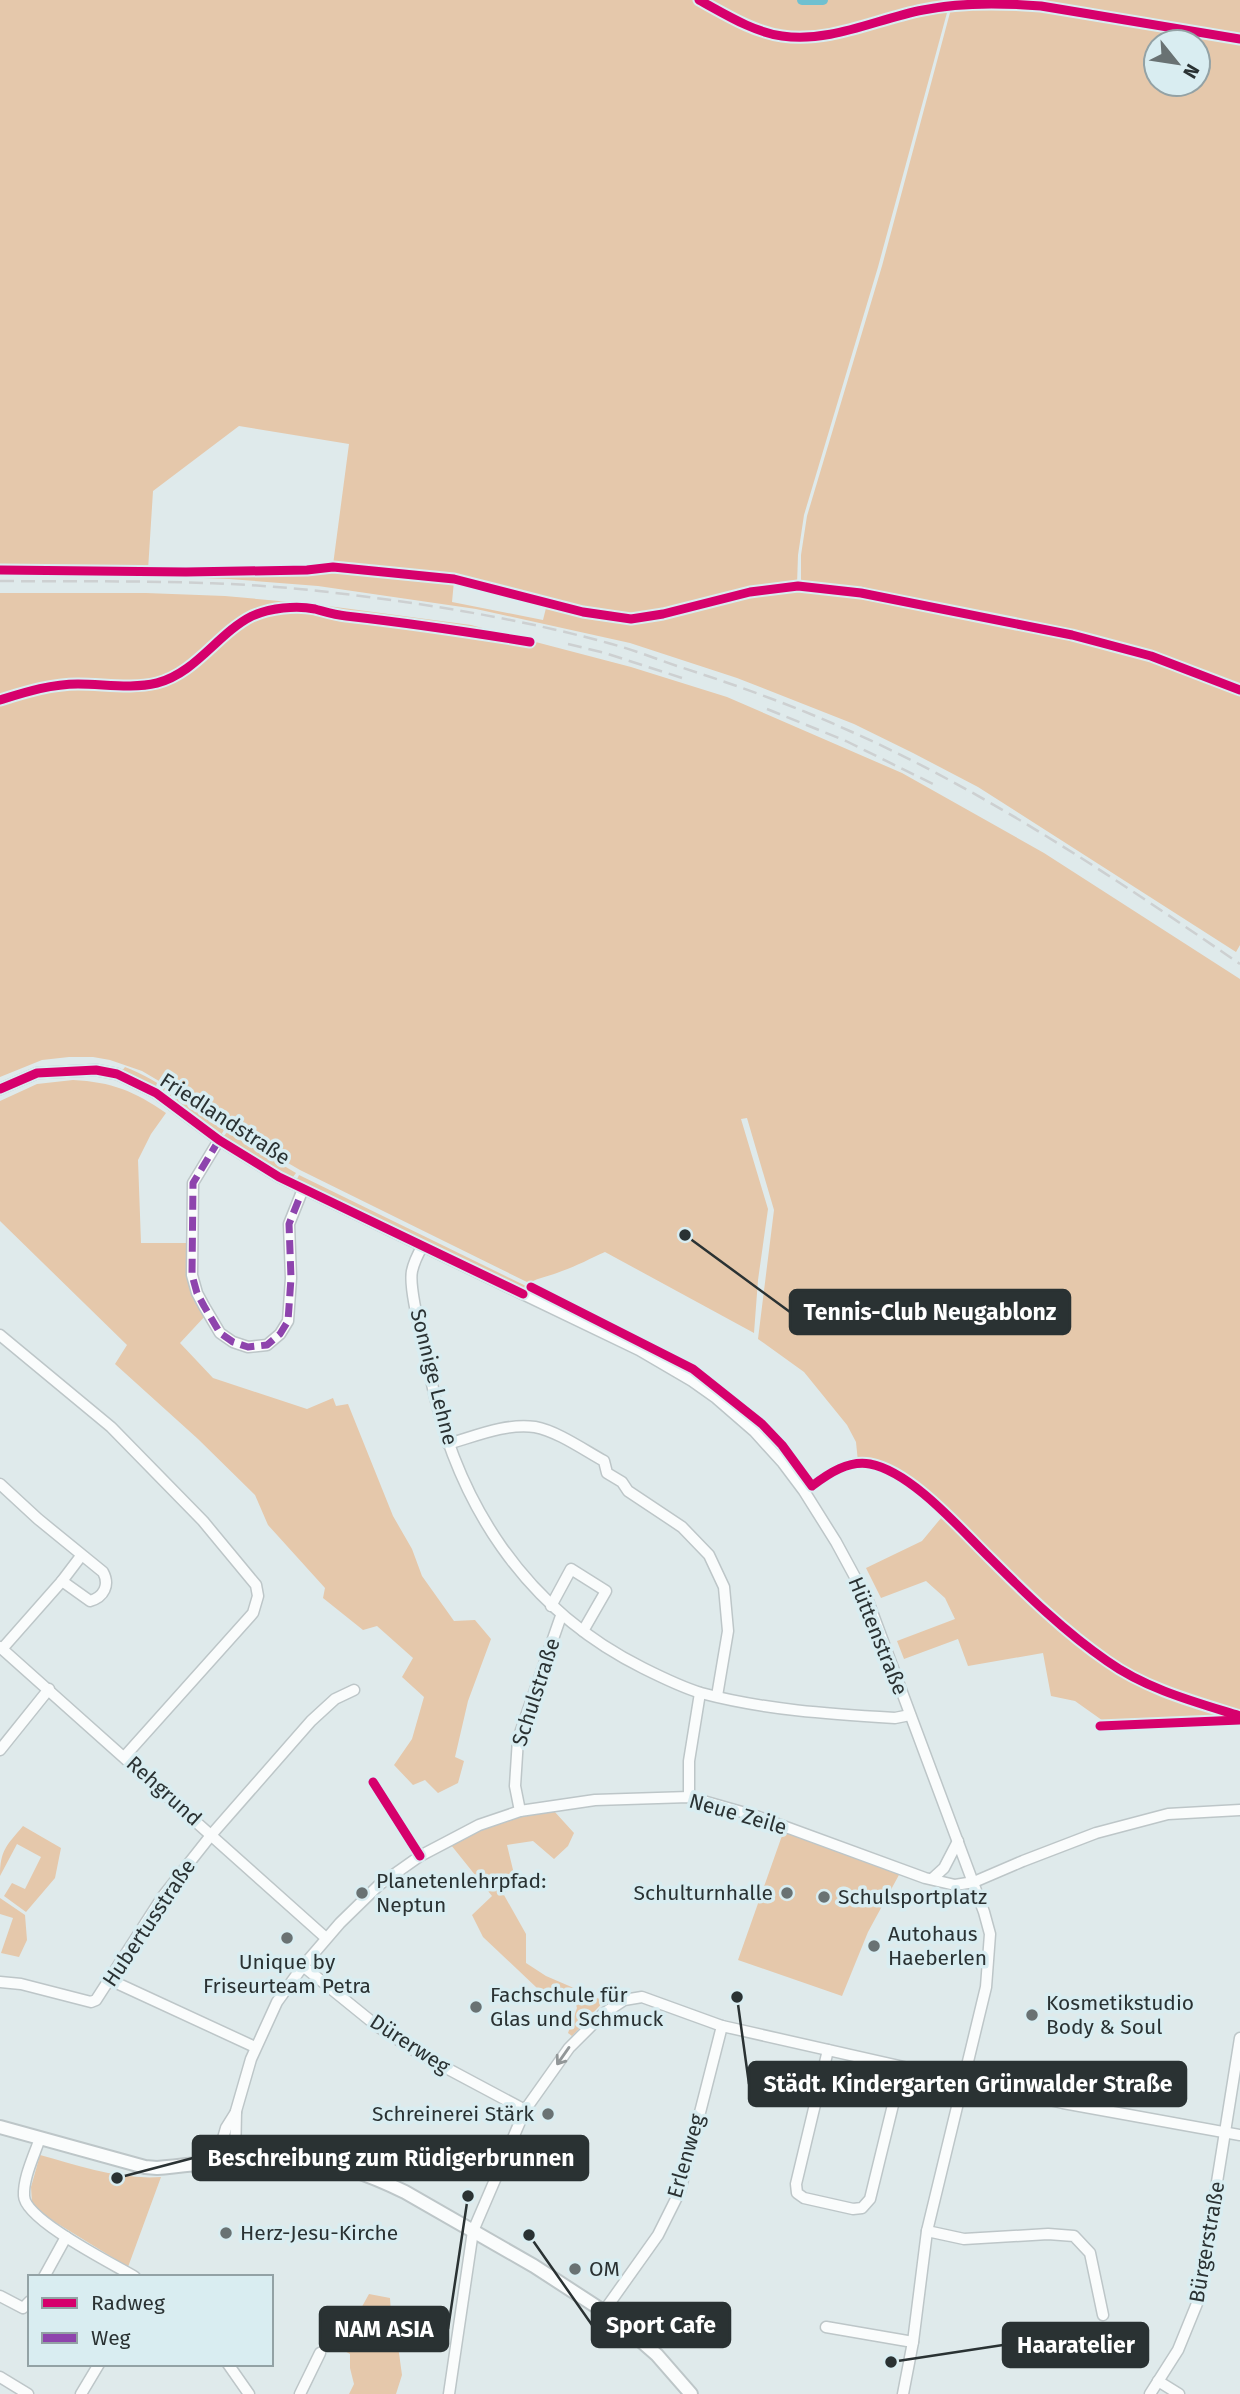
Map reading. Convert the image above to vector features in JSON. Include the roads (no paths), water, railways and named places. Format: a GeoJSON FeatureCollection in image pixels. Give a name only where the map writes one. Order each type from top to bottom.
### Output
{"type":"FeatureCollection","features":[{"type":"Feature","properties":{"kind":"street","name":"Friedlandstraße"},"geometry":{"type":"LineString","coordinates":[[0,1089],[37,1073],[96,1070],[117,1074],[156,1093],[219,1140],[279,1177],[422,1247]]}},
{"type":"Feature","properties":{"kind":"street"},"geometry":{"type":"LineString","coordinates":[[219,1140],[193,1182],[192,1275],[197,1293],[220,1333],[233,1342],[248,1347],[267,1345],[280,1334],[288,1321],[291,1278],[289,1224],[303,1189]]}},
{"type":"Feature","properties":{"kind":"street","name":"Sonnige Lehne"},"geometry":{"type":"LineString","coordinates":[[422,1247],[411,1273],[413,1292],[435,1398],[448,1444],[470,1496],[494,1537],[561,1616],[618,1655],[700,1693],[788,1711],[895,1718],[910,1715]]}},
{"type":"Feature","properties":{"kind":"street","name":"Hüttenstraße"},"geometry":{"type":"LineString","coordinates":[[422,1247],[562,1312],[662,1363],[716,1398],[754,1431],[783,1463],[838,1545],[869,1601],[974,1882],[990,1934],[986,1987],[927,2231],[913,2342],[903,2394]]}},
{"type":"Feature","properties":{"kind":"street"},"geometry":{"type":"LineString","coordinates":[[0,1335],[119,1435],[203,1521],[256,1585],[258,1596],[253,1613],[125,1756]]}},
{"type":"Feature","properties":{"kind":"street"},"geometry":{"type":"LineString","coordinates":[[448,1444],[500,1429],[536,1427],[604,1461],[607,1473],[622,1482],[628,1491],[682,1527],[709,1555],[724,1587],[728,1631],[716,1696]]}},
{"type":"Feature","properties":{"kind":"street"},"geometry":{"type":"LineString","coordinates":[[0,1484],[81,1556],[103,1572],[107,1579],[106,1588],[97,1599],[90,1601],[62,1581]]}},
{"type":"Feature","properties":{"kind":"street"},"geometry":{"type":"LineString","coordinates":[[1,1648],[81,1556]]}},
{"type":"Feature","properties":{"kind":"street"},"geometry":{"type":"LineString","coordinates":[[551,1606],[571,1569],[606,1591],[583,1631]]}},
{"type":"Feature","properties":{"kind":"street","name":"Schulstraße"},"geometry":{"type":"LineString","coordinates":[[520,1811],[515,1786],[518,1739],[561,1616]]}},
{"type":"Feature","properties":{"kind":"street","name":"Rehgrund"},"geometry":{"type":"LineString","coordinates":[[1,1648],[326,1938]]}},
{"type":"Feature","properties":{"kind":"street"},"geometry":{"type":"LineString","coordinates":[[0,1751],[49,1689]]}},
{"type":"Feature","properties":{"kind":"street","name":"Hubertusstraße"},"geometry":{"type":"LineString","coordinates":[[0,1982],[29,1986],[91,2003],[96,2000],[163,1896],[212,1834],[311,1721],[335,1699],[354,1690]]}},
{"type":"Feature","properties":{"kind":"street"},"geometry":{"type":"LineString","coordinates":[[689,1797],[690,1761],[700,1693]]}},
{"type":"Feature","properties":{"kind":"street","name":"Neue Zeile"},"geometry":{"type":"LineString","coordinates":[[216,2162],[226,2128],[236,2111],[256,2047],[277,2002],[303,1965],[379,1885],[420,1856],[479,1825],[520,1811],[595,1800],[689,1797],[756,1816],[932,1880],[955,1885],[974,1882]]}},
{"type":"Feature","properties":{"kind":"street"},"geometry":{"type":"LineString","coordinates":[[974,1882],[1096,1833],[1168,1814],[1240,1810]]}},
{"type":"Feature","properties":{"kind":"street"},"geometry":{"type":"LineString","coordinates":[[932,1880],[944,1868],[958,1841]]}},
{"type":"Feature","properties":{"kind":"street","name":"Dürerweg"},"geometry":{"type":"LineString","coordinates":[[303,1965],[377,2026],[420,2054],[526,2110]]}},
{"type":"Feature","properties":{"kind":"street"},"geometry":{"type":"LineString","coordinates":[[110,1980],[256,2047]]}},
{"type":"Feature","properties":{"kind":"street"},"geometry":{"type":"LineString","coordinates":[[449,2394],[469,2245],[526,2110],[569,2048],[603,2014],[632,1997],[642,1997],[722,2026],[902,2068],[1063,2103],[1240,2135]]}},
{"type":"Feature","properties":{"kind":"street","name":"Erlenweg"},"geometry":{"type":"LineString","coordinates":[[604,2311],[658,2235],[680,2191],[722,2026]]}},
{"type":"Feature","properties":{"kind":"street","name":"Bürgerstraße"},"geometry":{"type":"LineString","coordinates":[[1150,2394],[1178,2350],[1198,2301],[1240,2038]]}},
{"type":"Feature","properties":{"kind":"street"},"geometry":{"type":"LineString","coordinates":[[828,2050],[796,2184],[797,2193],[804,2198],[853,2209],[862,2208],[870,2199],[902,2068]]}},
{"type":"Feature","properties":{"kind":"street","name":"Neue Zeile"},"geometry":{"type":"LineString","coordinates":[[235,2160],[236,2111]]}},
{"type":"Feature","properties":{"kind":"street"},"geometry":{"type":"LineString","coordinates":[[0,2127],[157,2168],[235,2160],[303,2159],[339,2166],[381,2180],[473,2231],[604,2311],[639,2336],[691,2394]]}},
{"type":"Feature","properties":{"kind":"street"},"geometry":{"type":"LineString","coordinates":[[40,2138],[26,2185],[26,2206],[66,2237],[132,2275]]}},
{"type":"Feature","properties":{"kind":"street"},"geometry":{"type":"LineString","coordinates":[[927,2231],[964,2239],[1048,2234],[1074,2236],[1090,2253],[1103,2315]]}},
{"type":"Feature","properties":{"kind":"street"},"geometry":{"type":"LineString","coordinates":[[45,2275],[66,2237]]}},
{"type":"Feature","properties":{"kind":"street"},"geometry":{"type":"LineString","coordinates":[[0,2296],[23,2308],[28,2303]]}},
{"type":"Feature","properties":{"kind":"street"},"geometry":{"type":"LineString","coordinates":[[826,2327],[913,2342]]}},
{"type":"Feature","properties":{"kind":"street"},"geometry":{"type":"LineString","coordinates":[[300,2394],[320,2353]]}},
{"type":"Feature","properties":{"kind":"street"},"geometry":{"type":"LineString","coordinates":[[81,2394],[98,2366]]}},
{"type":"Feature","properties":{"kind":"street"},"geometry":{"type":"LineString","coordinates":[[229,2366],[249,2394]]}},
{"type":"Feature","properties":{"kind":"street"},"geometry":{"type":"LineString","coordinates":[[0,2376],[28,2394]]}},
{"type":"Feature","properties":{"kind":"street"},"geometry":{"type":"LineString","coordinates":[[1158,2381],[1179,2394]]}},
{"type":"Feature","properties":{"kind":"waterway"},"geometry":{"type":"LineString","coordinates":[[802,0],[823,0]]}},
{"type":"Feature","properties":{"kind":"railway"},"geometry":{"type":"LineString","coordinates":[[0,581],[200,583],[319,591],[428,605],[500,618],[625,648],[743,688],[831,722],[903,756],[1051,839],[1240,964]]}},
{"type":"Feature","properties":{"kind":"railway"},"geometry":{"type":"LineString","coordinates":[[568,644],[685,679]]}},
{"type":"Feature","properties":{"kind":"railway"},"geometry":{"type":"LineString","coordinates":[[767,709],[846,741],[933,784]]}},
{"type":"Feature","properties":{"kind":"place","name":"Tennis-Club Neugablonz"},"geometry":{"type":"Point","coordinates":[685,1235]}},
{"type":"Feature","properties":{"kind":"place","name":"Planetenlehrpfad: Neptun"},"geometry":{"type":"Point","coordinates":[362,1893]}},
{"type":"Feature","properties":{"kind":"place","name":"Schulturnhalle"},"geometry":{"type":"Point","coordinates":[787,1893]}},
{"type":"Feature","properties":{"kind":"place","name":"Schulsportplatz"},"geometry":{"type":"Point","coordinates":[824,1897]}},
{"type":"Feature","properties":{"kind":"place","name":"Unique by Friseurteam Petra"},"geometry":{"type":"Point","coordinates":[287,1938]}},
{"type":"Feature","properties":{"kind":"place","name":"Autohaus Haeberlen"},"geometry":{"type":"Point","coordinates":[874,1946]}},
{"type":"Feature","properties":{"kind":"place","name":"Städt. Kindergarten Grünwalder Straße"},"geometry":{"type":"Point","coordinates":[737,1997]}},
{"type":"Feature","properties":{"kind":"place","name":"Fachschule für Glas und Schmuck"},"geometry":{"type":"Point","coordinates":[476,2007]}},
{"type":"Feature","properties":{"kind":"place","name":"Kosmetikstudio Body & Soul"},"geometry":{"type":"Point","coordinates":[1032,2015]}},
{"type":"Feature","properties":{"kind":"place","name":"Schreinerei Stärk"},"geometry":{"type":"Point","coordinates":[548,2114]}},
{"type":"Feature","properties":{"kind":"place","name":"Beschreibung zum Rüdigerbrunnen"},"geometry":{"type":"Point","coordinates":[117,2178]}},
{"type":"Feature","properties":{"kind":"place","name":"NAM ASIA"},"geometry":{"type":"Point","coordinates":[468,2196]}},
{"type":"Feature","properties":{"kind":"place","name":"Herz-Jesu-Kirche"},"geometry":{"type":"Point","coordinates":[226,2233]}},
{"type":"Feature","properties":{"kind":"place","name":"Sport Cafe"},"geometry":{"type":"Point","coordinates":[529,2235]}},
{"type":"Feature","properties":{"kind":"place","name":"OM"},"geometry":{"type":"Point","coordinates":[575,2269]}},
{"type":"Feature","properties":{"kind":"place","name":"Haaratelier"},"geometry":{"type":"Point","coordinates":[891,2362]}}]}
